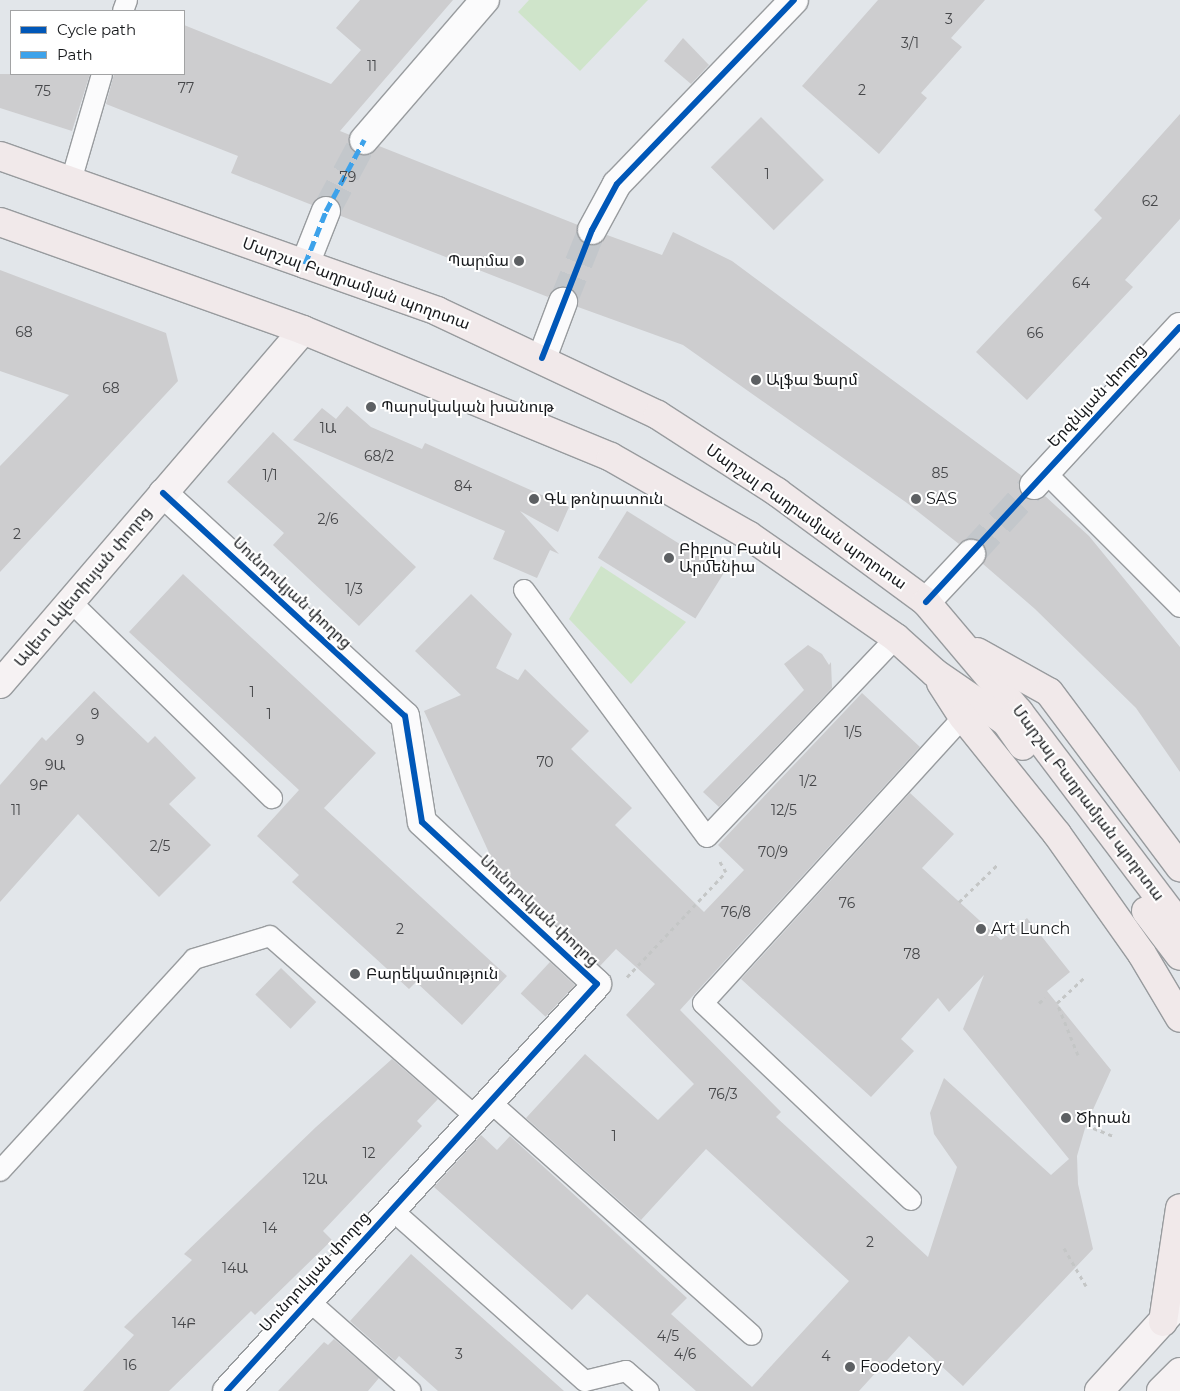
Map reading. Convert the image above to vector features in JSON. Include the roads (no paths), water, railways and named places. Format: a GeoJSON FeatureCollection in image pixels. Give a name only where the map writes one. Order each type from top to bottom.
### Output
{"type":"FeatureCollection","features":[{"type":"Feature","properties":{"kind":"main road","name":"Մարշալ Բաղրամյան պողոտա"},"geometry":{"type":"LineString","coordinates":[[0,156],[436,311],[542,358],[658,414],[777,492],[926,602],[964,645],[1012,717],[1180,956]]}},
{"type":"Feature","properties":{"kind":"main road","name":"Մարշալ Բաղրամյան պողոտա"},"geometry":{"type":"LineString","coordinates":[[0,222],[304,330],[611,457],[748,534],[896,638],[935,673],[1012,717],[1180,925]]}},
{"type":"Feature","properties":{"kind":"main road"},"geometry":{"type":"LineString","coordinates":[[964,645],[1049,692],[1180,867]]}},
{"type":"Feature","properties":{"kind":"main road"},"geometry":{"type":"LineString","coordinates":[[935,673],[962,717],[1057,834],[1142,954],[1180,1018]]}},
{"type":"Feature","properties":{"kind":"main road"},"geometry":{"type":"LineString","coordinates":[[1171,1312],[1180,1208]]}},
{"type":"Feature","properties":{"kind":"street"},"geometry":{"type":"LineString","coordinates":[[364,140],[486,0]]}},
{"type":"Feature","properties":{"kind":"street"},"geometry":{"type":"LineString","coordinates":[[592,230],[617,184],[794,0]]}},
{"type":"Feature","properties":{"kind":"street"},"geometry":{"type":"LineString","coordinates":[[305,264],[326,211]]}},
{"type":"Feature","properties":{"kind":"street"},"geometry":{"type":"LineString","coordinates":[[542,358],[563,302]]}},
{"type":"Feature","properties":{"kind":"street","name":"Երզնկյան փողոց"},"geometry":{"type":"LineString","coordinates":[[1040,479],[1180,327]]}},
{"type":"Feature","properties":{"kind":"street","name":"Ավետ Ավետիսյան փողոց"},"geometry":{"type":"LineString","coordinates":[[0,684],[304,330]]}},
{"type":"Feature","properties":{"kind":"street","name":"Սունդուկյան փողոց"},"geometry":{"type":"LineString","coordinates":[[163,493],[405,716],[422,822],[597,984],[226,1391]]}},
{"type":"Feature","properties":{"kind":"street"},"geometry":{"type":"LineString","coordinates":[[926,602],[971,554]]}},
{"type":"Feature","properties":{"kind":"street"},"geometry":{"type":"LineString","coordinates":[[1100,1391],[1171,1312]]}},
{"type":"Feature","properties":{"kind":"street"},"geometry":{"type":"LineString","coordinates":[[1161,1391],[1180,1372]]}},
{"type":"Feature","properties":{"kind":"lane"},"geometry":{"type":"LineString","coordinates":[[71,181],[102,75]]}},
{"type":"Feature","properties":{"kind":"lane"},"geometry":{"type":"LineString","coordinates":[[1040,479],[1180,607]]}},
{"type":"Feature","properties":{"kind":"lane"},"geometry":{"type":"LineString","coordinates":[[524,590],[707,837],[896,638]]}},
{"type":"Feature","properties":{"kind":"lane"},"geometry":{"type":"LineString","coordinates":[[71,602],[272,798]]}},
{"type":"Feature","properties":{"kind":"lane"},"geometry":{"type":"LineString","coordinates":[[911,1200],[703,1003],[962,717]]}},
{"type":"Feature","properties":{"kind":"lane"},"geometry":{"type":"LineString","coordinates":[[0,1171],[194,959],[270,936],[482,1108],[752,1335]]}},
{"type":"Feature","properties":{"kind":"lane"},"geometry":{"type":"LineString","coordinates":[[391,1209],[585,1381],[626,1371],[649,1391]]}},
{"type":"Feature","properties":{"kind":"lane"},"geometry":{"type":"LineString","coordinates":[[308,1300],[411,1391]]}},
{"type":"Feature","properties":{"kind":"tunnel"},"geometry":{"type":"LineString","coordinates":[[326,211],[364,140]]}},
{"type":"Feature","properties":{"kind":"tunnel"},"geometry":{"type":"LineString","coordinates":[[563,302],[592,230]]}},
{"type":"Feature","properties":{"kind":"tunnel"},"geometry":{"type":"LineString","coordinates":[[971,554],[1034,485]]}},
{"type":"Feature","properties":{"kind":"place","name":"Պարմա"},"geometry":{"type":"Point","coordinates":[519,261]}},
{"type":"Feature","properties":{"kind":"place","name":"Ալֆա Ֆարմ"},"geometry":{"type":"Point","coordinates":[756,380]}},
{"type":"Feature","properties":{"kind":"place","name":"Պարսկական խանութ"},"geometry":{"type":"Point","coordinates":[371,407]}},
{"type":"Feature","properties":{"kind":"place","name":"Գև թոնրատուն"},"geometry":{"type":"Point","coordinates":[534,499]}},
{"type":"Feature","properties":{"kind":"place","name":"SAS"},"geometry":{"type":"Point","coordinates":[916,499]}},
{"type":"Feature","properties":{"kind":"place","name":"Բիբլոս Բանկ Արմենիա"},"geometry":{"type":"Point","coordinates":[669,558]}},
{"type":"Feature","properties":{"kind":"place","name":"Art Lunch"},"geometry":{"type":"Point","coordinates":[981,929]}},
{"type":"Feature","properties":{"kind":"place","name":"Բարեկամություն"},"geometry":{"type":"Point","coordinates":[355,974]}},
{"type":"Feature","properties":{"kind":"place","name":"Ծիրան"},"geometry":{"type":"Point","coordinates":[1066,1118]}},
{"type":"Feature","properties":{"kind":"place","name":"Foodetory"},"geometry":{"type":"Point","coordinates":[850,1367]}}]}
